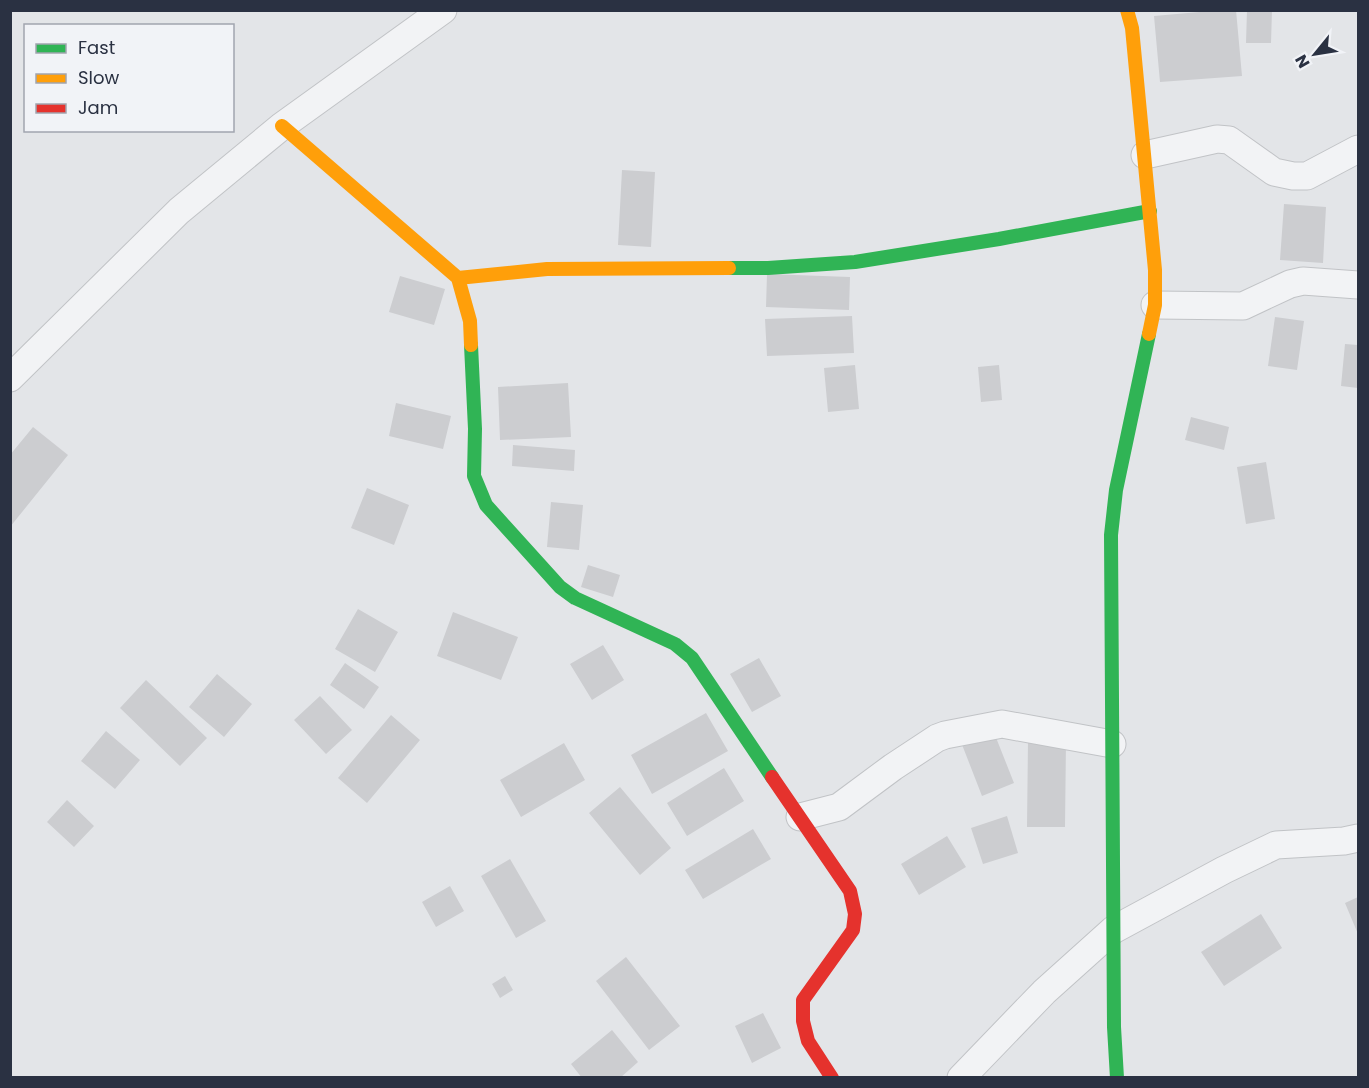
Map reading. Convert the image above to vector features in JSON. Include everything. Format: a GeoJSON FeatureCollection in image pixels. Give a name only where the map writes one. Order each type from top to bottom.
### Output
{"type":"FeatureCollection","features":[{"type":"Feature","properties":{"kind":"street"},"geometry":{"type":"LineString","coordinates":[[10,378],[179,211],[282,126],[443,10]]}},
{"type":"Feature","properties":{"kind":"street"},"geometry":{"type":"LineString","coordinates":[[1117,1077],[1114,1027],[1111,535],[1116,490],[1155,305],[1155,270],[1145,155],[1132,28],[1127,10]]}},
{"type":"Feature","properties":{"kind":"street"},"geometry":{"type":"LineString","coordinates":[[282,126],[458,278],[470,321],[475,429],[474,476],[486,505],[560,587],[575,598],[675,644],[692,658],[850,891],[855,914],[853,930],[803,1000],[803,1021],[808,1041],[832,1077]]}},
{"type":"Feature","properties":{"kind":"street"},"geometry":{"type":"LineString","coordinates":[[1145,155],[1217,139],[1229,140],[1274,172],[1307,176],[1359,149]]}},
{"type":"Feature","properties":{"kind":"street"},"geometry":{"type":"LineString","coordinates":[[458,278],[547,269],[768,268],[855,262],[999,239],[1150,211]]}},
{"type":"Feature","properties":{"kind":"street"},"geometry":{"type":"LineString","coordinates":[[1155,305],[1243,306],[1290,284],[1304,281],[1359,285]]}},
{"type":"Feature","properties":{"kind":"street"},"geometry":{"type":"LineString","coordinates":[[800,817],[839,807],[892,767],[945,735],[1002,724],[1112,744]]}},
{"type":"Feature","properties":{"kind":"street"},"geometry":{"type":"LineString","coordinates":[[961,1077],[1044,992],[1113,930],[1224,870],[1276,845],[1359,838]]}},
{"type":"Feature","properties":{"kind":"building"},"geometry":{"type":"Polygon","coordinates":[[[1236,10],[1242,76],[1160,82],[1154,16],[1236,10]]]}},
{"type":"Feature","properties":{"kind":"building"},"geometry":{"type":"Polygon","coordinates":[[[1247,10],[1272,10],[1271,43],[1246,43],[1247,10]]]}},
{"type":"Feature","properties":{"kind":"building"},"geometry":{"type":"Polygon","coordinates":[[[622,170],[655,172],[651,247],[618,245],[622,170]]]}},
{"type":"Feature","properties":{"kind":"building"},"geometry":{"type":"Polygon","coordinates":[[[1284,204],[1326,207],[1323,263],[1280,260],[1284,204]]]}},
{"type":"Feature","properties":{"kind":"building"},"geometry":{"type":"Polygon","coordinates":[[[767,274],[850,277],[849,310],[766,307],[767,274]]]}},
{"type":"Feature","properties":{"kind":"building"},"geometry":{"type":"Polygon","coordinates":[[[400,276],[445,289],[434,325],[389,312],[400,276]]]}},
{"type":"Feature","properties":{"kind":"building"},"geometry":{"type":"Polygon","coordinates":[[[852,316],[854,353],[767,356],[765,319],[852,316]]]}},
{"type":"Feature","properties":{"kind":"building"},"geometry":{"type":"Polygon","coordinates":[[[1275,317],[1304,321],[1297,370],[1268,366],[1275,317]]]}},
{"type":"Feature","properties":{"kind":"building"},"geometry":{"type":"Polygon","coordinates":[[[1345,344],[1358,345],[1358,388],[1341,386],[1345,344]]]}},
{"type":"Feature","properties":{"kind":"building"},"geometry":{"type":"Polygon","coordinates":[[[855,365],[859,409],[828,412],[824,368],[855,365]]]}},
{"type":"Feature","properties":{"kind":"building"},"geometry":{"type":"Polygon","coordinates":[[[999,365],[1002,400],[981,402],[978,367],[999,365]]]}},
{"type":"Feature","properties":{"kind":"building"},"geometry":{"type":"Polygon","coordinates":[[[568,383],[571,437],[500,440],[498,387],[568,383]]]}},
{"type":"Feature","properties":{"kind":"building"},"geometry":{"type":"Polygon","coordinates":[[[396,403],[451,416],[443,449],[389,436],[396,403]]]}},
{"type":"Feature","properties":{"kind":"building"},"geometry":{"type":"Polygon","coordinates":[[[1191,417],[1229,427],[1224,450],[1185,440],[1191,417]]]}},
{"type":"Feature","properties":{"kind":"building"},"geometry":{"type":"Polygon","coordinates":[[[33,427],[68,455],[10,527],[10,455],[33,427]]]}},
{"type":"Feature","properties":{"kind":"building"},"geometry":{"type":"Polygon","coordinates":[[[513,445],[575,450],[574,471],[512,466],[513,445]]]}},
{"type":"Feature","properties":{"kind":"building"},"geometry":{"type":"Polygon","coordinates":[[[1266,462],[1275,519],[1246,524],[1237,467],[1266,462]]]}},
{"type":"Feature","properties":{"kind":"building"},"geometry":{"type":"Polygon","coordinates":[[[367,488],[409,505],[394,545],[351,528],[367,488]]]}},
{"type":"Feature","properties":{"kind":"building"},"geometry":{"type":"Polygon","coordinates":[[[551,502],[583,505],[579,550],[547,547],[551,502]]]}},
{"type":"Feature","properties":{"kind":"building"},"geometry":{"type":"Polygon","coordinates":[[[588,565],[620,575],[613,597],[581,587],[588,565]]]}},
{"type":"Feature","properties":{"kind":"building"},"geometry":{"type":"Polygon","coordinates":[[[358,609],[398,632],[375,672],[335,649],[358,609]]]}},
{"type":"Feature","properties":{"kind":"building"},"geometry":{"type":"Polygon","coordinates":[[[453,612],[518,637],[501,680],[437,656],[453,612]]]}},
{"type":"Feature","properties":{"kind":"building"},"geometry":{"type":"Polygon","coordinates":[[[603,645],[624,680],[592,700],[570,664],[603,645]]]}},
{"type":"Feature","properties":{"kind":"building"},"geometry":{"type":"Polygon","coordinates":[[[759,658],[781,696],[752,712],[730,674],[759,658]]]}},
{"type":"Feature","properties":{"kind":"building"},"geometry":{"type":"Polygon","coordinates":[[[345,663],[379,687],[364,709],[330,685],[345,663]]]}},
{"type":"Feature","properties":{"kind":"building"},"geometry":{"type":"Polygon","coordinates":[[[217,674],[252,704],[224,737],[189,707],[217,674]]]}},
{"type":"Feature","properties":{"kind":"building"},"geometry":{"type":"Polygon","coordinates":[[[146,680],[207,738],[180,766],[120,708],[146,680]]]}},
{"type":"Feature","properties":{"kind":"building"},"geometry":{"type":"Polygon","coordinates":[[[320,696],[352,730],[326,754],[294,720],[320,696]]]}},
{"type":"Feature","properties":{"kind":"building"},"geometry":{"type":"Polygon","coordinates":[[[706,713],[728,751],[652,794],[631,755],[706,713]]]}},
{"type":"Feature","properties":{"kind":"building"},"geometry":{"type":"Polygon","coordinates":[[[391,715],[420,740],[367,803],[338,778],[391,715]]]}},
{"type":"Feature","properties":{"kind":"building"},"geometry":{"type":"Polygon","coordinates":[[[993,730],[1014,783],[982,796],[961,742],[993,730]]]}},
{"type":"Feature","properties":{"kind":"building"},"geometry":{"type":"Polygon","coordinates":[[[106,731],[140,760],[115,789],[81,761],[106,731]]]}},
{"type":"Feature","properties":{"kind":"building"},"geometry":{"type":"Polygon","coordinates":[[[1028,741],[1066,741],[1065,827],[1027,827],[1028,741]]]}},
{"type":"Feature","properties":{"kind":"building"},"geometry":{"type":"Polygon","coordinates":[[[564,743],[585,780],[521,817],[500,780],[564,743]]]}},
{"type":"Feature","properties":{"kind":"building"},"geometry":{"type":"Polygon","coordinates":[[[724,768],[744,801],[687,836],[667,803],[724,768]]]}},
{"type":"Feature","properties":{"kind":"building"},"geometry":{"type":"Polygon","coordinates":[[[620,787],[671,848],[640,875],[589,813],[620,787]]]}},
{"type":"Feature","properties":{"kind":"building"},"geometry":{"type":"Polygon","coordinates":[[[67,800],[94,826],[74,847],[47,822],[67,800]]]}},
{"type":"Feature","properties":{"kind":"building"},"geometry":{"type":"Polygon","coordinates":[[[1007,816],[1018,853],[983,864],[971,828],[1007,816]]]}},
{"type":"Feature","properties":{"kind":"building"},"geometry":{"type":"Polygon","coordinates":[[[753,829],[771,859],[703,899],[685,870],[753,829]]]}},
{"type":"Feature","properties":{"kind":"building"},"geometry":{"type":"Polygon","coordinates":[[[947,836],[966,867],[919,895],[901,864],[947,836]]]}},
{"type":"Feature","properties":{"kind":"building"},"geometry":{"type":"Polygon","coordinates":[[[510,859],[546,921],[516,938],[481,876],[510,859]]]}},
{"type":"Feature","properties":{"kind":"building"},"geometry":{"type":"Polygon","coordinates":[[[450,886],[464,911],[436,927],[422,902],[450,886]]]}},
{"type":"Feature","properties":{"kind":"building"},"geometry":{"type":"Polygon","coordinates":[[[1358,897],[1358,934],[1345,903],[1358,897]]]}},
{"type":"Feature","properties":{"kind":"building"},"geometry":{"type":"Polygon","coordinates":[[[1261,914],[1282,948],[1224,986],[1201,952],[1261,914]]]}},
{"type":"Feature","properties":{"kind":"building"},"geometry":{"type":"Polygon","coordinates":[[[626,957],[680,1026],[649,1050],[596,981],[626,957]]]}},
{"type":"Feature","properties":{"kind":"building"},"geometry":{"type":"Polygon","coordinates":[[[505,976],[513,990],[500,998],[492,984],[505,976]]]}},
{"type":"Feature","properties":{"kind":"building"},"geometry":{"type":"Polygon","coordinates":[[[763,1013],[781,1048],[752,1063],[735,1026],[763,1013]]]}},
{"type":"Feature","properties":{"kind":"building"},"geometry":{"type":"Polygon","coordinates":[[[612,1030],[638,1062],[620,1078],[582,1078],[571,1064],[612,1030]]]}},
{"type":"Feature","properties":{"kind":"traffic: fast"},"geometry":{"type":"LineString","coordinates":[[729,268],[768,268],[855,262],[999,239],[1150,211]]}},
{"type":"Feature","properties":{"kind":"traffic: fast"},"geometry":{"type":"LineString","coordinates":[[1117,1078],[1114,1027],[1111,535],[1116,490],[1149,334]]}},
{"type":"Feature","properties":{"kind":"traffic: fast"},"geometry":{"type":"LineString","coordinates":[[471,345],[475,429],[474,476],[486,505],[560,587],[575,598],[675,644],[692,658],[772,777]]}},
{"type":"Feature","properties":{"kind":"traffic: slow"},"geometry":{"type":"LineString","coordinates":[[1127,10],[1132,28],[1155,270],[1155,305],[1149,334]]}},
{"type":"Feature","properties":{"kind":"traffic: slow"},"geometry":{"type":"LineString","coordinates":[[282,126],[458,278],[470,321],[471,345]]}},
{"type":"Feature","properties":{"kind":"traffic: slow"},"geometry":{"type":"LineString","coordinates":[[458,278],[547,269],[729,268]]}},
{"type":"Feature","properties":{"kind":"traffic: jam"},"geometry":{"type":"LineString","coordinates":[[772,777],[850,891],[855,914],[853,930],[803,1000],[803,1021],[808,1041],[832,1078]]}}]}
